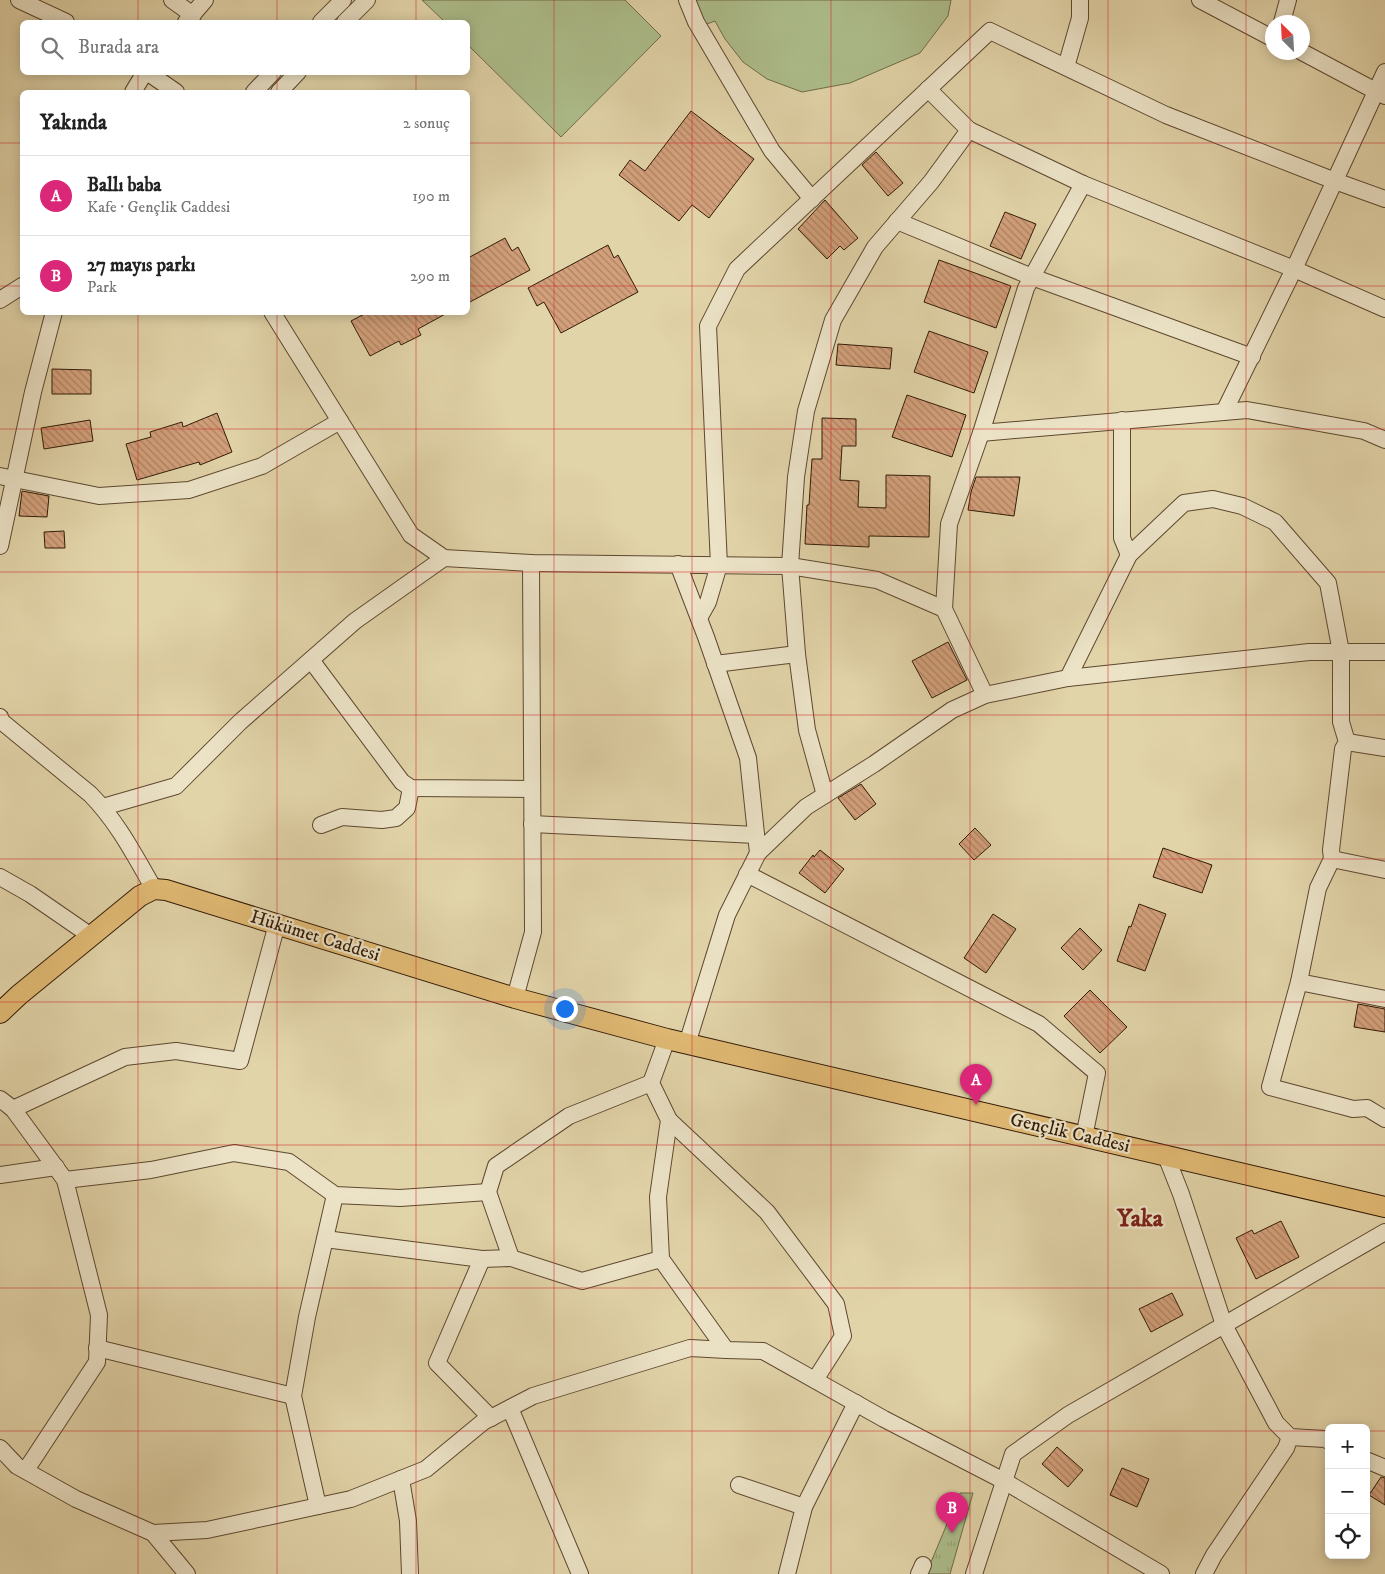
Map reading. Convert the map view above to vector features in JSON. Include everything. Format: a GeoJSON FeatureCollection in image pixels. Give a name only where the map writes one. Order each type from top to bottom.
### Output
{"type":"FeatureCollection","features":[{"type":"Feature","properties":{"kind":"main road","name":"Hükümet Caddesi"},"geometry":{"type":"LineString","coordinates":[[154,889],[166,890],[515,998],[667,1039]]}},
{"type":"Feature","properties":{"kind":"main road"},"geometry":{"type":"LineString","coordinates":[[0,1013],[18,995],[140,896],[154,889]]}},
{"type":"Feature","properties":{"kind":"main road","name":"Gençlik Caddesi"},"geometry":{"type":"LineString","coordinates":[[667,1039],[1385,1207]]}},
{"type":"Feature","properties":{"kind":"street"},"geometry":{"type":"LineString","coordinates":[[19,0],[62,20]]}},
{"type":"Feature","properties":{"kind":"street"},"geometry":{"type":"LineString","coordinates":[[172,0],[190,19],[205,0]]}},
{"type":"Feature","properties":{"kind":"street"},"geometry":{"type":"LineString","coordinates":[[323,20],[343,0]]}},
{"type":"Feature","properties":{"kind":"street"},"geometry":{"type":"LineString","coordinates":[[347,20],[367,0]]}},
{"type":"Feature","properties":{"kind":"street"},"geometry":{"type":"LineString","coordinates":[[687,0],[696,22],[772,151],[812,199]]}},
{"type":"Feature","properties":{"kind":"street"},"geometry":{"type":"LineString","coordinates":[[1066,67],[1080,18],[1080,0]]}},
{"type":"Feature","properties":{"kind":"street"},"geometry":{"type":"LineString","coordinates":[[1200,0],[1265,34]]}},
{"type":"Feature","properties":{"kind":"street"},"geometry":{"type":"LineString","coordinates":[[1284,15],[1288,0]]}},
{"type":"Feature","properties":{"kind":"street"},"geometry":{"type":"LineString","coordinates":[[699,618],[708,602],[719,565],[708,326],[737,269],[990,31],[1166,114],[1335,181],[1385,198]]}},
{"type":"Feature","properties":{"kind":"street"},"geometry":{"type":"LineString","coordinates":[[1310,56],[1381,94]]}},
{"type":"Feature","properties":{"kind":"street"},"geometry":{"type":"LineString","coordinates":[[1224,412],[1335,181],[1381,94],[1385,72]]}},
{"type":"Feature","properties":{"kind":"street"},"geometry":{"type":"LineString","coordinates":[[134,90],[144,75]]}},
{"type":"Feature","properties":{"kind":"street"},"geometry":{"type":"LineString","coordinates":[[150,75],[173,90]]}},
{"type":"Feature","properties":{"kind":"street"},"geometry":{"type":"LineString","coordinates":[[256,90],[270,75]]}},
{"type":"Feature","properties":{"kind":"street"},"geometry":{"type":"LineString","coordinates":[[281,90],[295,75]]}},
{"type":"Feature","properties":{"kind":"street"},"geometry":{"type":"LineString","coordinates":[[928,89],[969,130],[1083,184],[1294,269],[1385,309]]}},
{"type":"Feature","properties":{"kind":"street"},"geometry":{"type":"LineString","coordinates":[[825,795],[807,730],[797,654],[790,566],[796,477],[806,411],[833,320],[874,247],[930,182],[969,130]]}},
{"type":"Feature","properties":{"kind":"street"},"geometry":{"type":"LineString","coordinates":[[985,695],[944,609],[949,524],[981,433],[1026,288],[1083,184]]}},
{"type":"Feature","properties":{"kind":"street"},"geometry":{"type":"LineString","coordinates":[[897,221],[1032,277],[1252,357]]}},
{"type":"Feature","properties":{"kind":"street"},"geometry":{"type":"LineString","coordinates":[[0,546],[7,478],[33,392],[53,315]]}},
{"type":"Feature","properties":{"kind":"street"},"geometry":{"type":"LineString","coordinates":[[274,315],[411,535],[444,558],[531,563],[790,566],[877,580],[944,609]]}},
{"type":"Feature","properties":{"kind":"street"},"geometry":{"type":"LineString","coordinates":[[981,433],[1247,410],[1364,431],[1385,440]]}},
{"type":"Feature","properties":{"kind":"street"},"geometry":{"type":"LineString","coordinates":[[1122,420],[1122,538],[1129,555]]}},
{"type":"Feature","properties":{"kind":"street"},"geometry":{"type":"LineString","coordinates":[[7,478],[99,496],[189,490],[262,466],[340,421]]}},
{"type":"Feature","properties":{"kind":"street"},"geometry":{"type":"LineString","coordinates":[[1068,678],[1129,555],[1184,503],[1213,499],[1242,506],[1275,522],[1328,584],[1341,652],[1341,722],[1346,742],[1343,749],[1331,850],[1332,859],[1318,888],[1299,982],[1270,1087],[1354,1109],[1367,1108],[1385,1118]]}},
{"type":"Feature","properties":{"kind":"street"},"geometry":{"type":"LineString","coordinates":[[103,807],[176,786],[240,722],[356,621],[444,558]]}},
{"type":"Feature","properties":{"kind":"street"},"geometry":{"type":"LineString","coordinates":[[515,998],[533,932],[531,563]]}},
{"type":"Feature","properties":{"kind":"street"},"geometry":{"type":"LineString","coordinates":[[678,564],[748,758],[758,852]]}},
{"type":"Feature","properties":{"kind":"street"},"geometry":{"type":"LineString","coordinates":[[687,1044],[727,915],[758,852],[806,807],[874,764],[952,710],[985,695],[1068,678],[1308,652],[1385,652]]}},
{"type":"Feature","properties":{"kind":"street"},"geometry":{"type":"LineString","coordinates":[[715,664],[797,654]]}},
{"type":"Feature","properties":{"kind":"street"},"geometry":{"type":"LineString","coordinates":[[311,660],[402,782],[411,788],[532,789]]}},
{"type":"Feature","properties":{"kind":"street"},"geometry":{"type":"LineString","coordinates":[[0,720],[90,794],[103,807],[127,841],[154,889]]}},
{"type":"Feature","properties":{"kind":"street"},"geometry":{"type":"LineString","coordinates":[[1346,742],[1385,748]]}},
{"type":"Feature","properties":{"kind":"street"},"geometry":{"type":"LineString","coordinates":[[321,825],[342,817],[382,820],[396,818],[407,808],[411,788]]}},
{"type":"Feature","properties":{"kind":"street"},"geometry":{"type":"LineString","coordinates":[[532,824],[756,835]]}},
{"type":"Feature","properties":{"kind":"street"},"geometry":{"type":"LineString","coordinates":[[1332,859],[1385,870]]}},
{"type":"Feature","properties":{"kind":"street"},"geometry":{"type":"LineString","coordinates":[[747,874],[1039,1024],[1097,1073],[1084,1137]]}},
{"type":"Feature","properties":{"kind":"street"},"geometry":{"type":"LineString","coordinates":[[0,877],[30,894],[91,936]]}},
{"type":"Feature","properties":{"kind":"street"},"geometry":{"type":"LineString","coordinates":[[13,1109],[126,1057],[176,1051],[240,1061],[277,924]]}},
{"type":"Feature","properties":{"kind":"street"},"geometry":{"type":"LineString","coordinates":[[1299,982],[1385,999]]}},
{"type":"Feature","properties":{"kind":"street"},"geometry":{"type":"LineString","coordinates":[[667,1039],[651,1083],[669,1120],[767,1212],[836,1304],[843,1336],[815,1380]]}},
{"type":"Feature","properties":{"kind":"street"},"geometry":{"type":"LineString","coordinates":[[511,1258],[488,1192],[496,1166],[569,1116],[651,1083]]}},
{"type":"Feature","properties":{"kind":"street"},"geometry":{"type":"LineString","coordinates":[[0,1099],[13,1109],[61,1174],[99,1315],[97,1362],[22,1468]]}},
{"type":"Feature","properties":{"kind":"street"},"geometry":{"type":"LineString","coordinates":[[669,1120],[658,1197],[661,1259],[726,1350]]}},
{"type":"Feature","properties":{"kind":"street"},"geometry":{"type":"LineString","coordinates":[[0,1175],[151,1170],[234,1153],[289,1162],[335,1195],[400,1198],[488,1192]]}},
{"type":"Feature","properties":{"kind":"street"},"geometry":{"type":"LineString","coordinates":[[1166,1156],[1181,1194],[1224,1325],[1276,1423],[1290,1437],[1325,1439]]}},
{"type":"Feature","properties":{"kind":"street"},"geometry":{"type":"LineString","coordinates":[[318,1506],[293,1396],[307,1317],[335,1195]]}},
{"type":"Feature","properties":{"kind":"street"},"geometry":{"type":"LineString","coordinates":[[974,1574],[1013,1454],[1068,1415],[1385,1232]]}},
{"type":"Feature","properties":{"kind":"street"},"geometry":{"type":"LineString","coordinates":[[325,1239],[482,1259],[511,1258],[582,1281],[661,1259]]}},
{"type":"Feature","properties":{"kind":"street"},"geometry":{"type":"LineString","coordinates":[[482,1259],[437,1363],[491,1418]]}},
{"type":"Feature","properties":{"kind":"street"},"geometry":{"type":"LineString","coordinates":[[97,1348],[293,1396]]}},
{"type":"Feature","properties":{"kind":"street"},"geometry":{"type":"LineString","coordinates":[[153,1534],[207,1530],[351,1499],[426,1469],[483,1422],[533,1396],[690,1348],[764,1351],[856,1403],[1004,1481],[1161,1574]]}},
{"type":"Feature","properties":{"kind":"street"},"geometry":{"type":"LineString","coordinates":[[787,1574],[804,1507],[856,1403]]}},
{"type":"Feature","properties":{"kind":"street"},"geometry":{"type":"LineString","coordinates":[[510,1408],[580,1574]]}},
{"type":"Feature","properties":{"kind":"street"},"geometry":{"type":"LineString","coordinates":[[1204,1574],[1214,1555],[1286,1448],[1290,1437]]}},
{"type":"Feature","properties":{"kind":"street"},"geometry":{"type":"LineString","coordinates":[[0,1448],[22,1468],[76,1499],[153,1534],[187,1574]]}},
{"type":"Feature","properties":{"kind":"street"},"geometry":{"type":"LineString","coordinates":[[1370,1462],[1385,1468]]}},
{"type":"Feature","properties":{"kind":"street"},"geometry":{"type":"LineString","coordinates":[[0,1469],[22,1468]]}},
{"type":"Feature","properties":{"kind":"street"},"geometry":{"type":"LineString","coordinates":[[401,1479],[408,1521],[410,1574]]}},
{"type":"Feature","properties":{"kind":"street"},"geometry":{"type":"LineString","coordinates":[[739,1485],[804,1507]]}},
{"type":"Feature","properties":{"kind":"green space"},"geometry":{"type":"Polygon","coordinates":[[[422,0],[625,0],[661,36],[561,137],[470,47],[470,20],[443,20],[422,0]]]}},
{"type":"Feature","properties":{"kind":"green space"},"geometry":{"type":"Polygon","coordinates":[[[695,0],[951,0],[948,16],[920,53],[850,83],[802,92],[767,79],[743,62],[725,39],[715,21],[704,25],[695,0]]]}},
{"type":"Feature","properties":{"kind":"green space"},"geometry":{"type":"Polygon","coordinates":[[[960,1493],[973,1493],[950,1574],[926,1574],[960,1493]]]}},
{"type":"Feature","properties":{"kind":"building"},"geometry":{"type":"Polygon","coordinates":[[[691,111],[754,159],[709,218],[692,205],[679,221],[619,175],[630,160],[645,171],[691,111]]]}},
{"type":"Feature","properties":{"kind":"building"},"geometry":{"type":"Polygon","coordinates":[[[876,152],[903,183],[888,196],[862,165],[876,152]]]}},
{"type":"Feature","properties":{"kind":"building"},"geometry":{"type":"Polygon","coordinates":[[[825,200],[858,238],[844,250],[840,246],[827,259],[798,229],[825,200]]]}},
{"type":"Feature","properties":{"kind":"building"},"geometry":{"type":"Polygon","coordinates":[[[1005,212],[1036,224],[1021,259],[990,246],[1005,212]]]}},
{"type":"Feature","properties":{"kind":"building"},"geometry":{"type":"Polygon","coordinates":[[[505,238],[512,251],[518,247],[530,270],[470,302],[470,257],[505,238]]]}},
{"type":"Feature","properties":{"kind":"building"},"geometry":{"type":"Polygon","coordinates":[[[608,245],[614,258],[618,255],[638,292],[561,333],[544,302],[537,306],[528,288],[608,245]]]}},
{"type":"Feature","properties":{"kind":"building"},"geometry":{"type":"Polygon","coordinates":[[[939,260],[1011,286],[996,328],[924,302],[939,260]]]}},
{"type":"Feature","properties":{"kind":"building"},"geometry":{"type":"Polygon","coordinates":[[[362,315],[444,315],[418,329],[421,335],[401,345],[399,341],[370,356],[351,321],[362,315]]]}},
{"type":"Feature","properties":{"kind":"building"},"geometry":{"type":"Polygon","coordinates":[[[929,331],[988,352],[974,393],[914,372],[929,331]]]}},
{"type":"Feature","properties":{"kind":"building"},"geometry":{"type":"Polygon","coordinates":[[[838,344],[892,348],[890,369],[836,365],[838,344]]]}},
{"type":"Feature","properties":{"kind":"building"},"geometry":{"type":"Polygon","coordinates":[[[52,369],[91,370],[91,394],[52,394],[52,369]]]}},
{"type":"Feature","properties":{"kind":"building"},"geometry":{"type":"Polygon","coordinates":[[[907,395],[966,415],[952,457],[892,437],[907,395]]]}},
{"type":"Feature","properties":{"kind":"building"},"geometry":{"type":"Polygon","coordinates":[[[217,413],[232,452],[200,465],[199,462],[137,480],[126,444],[151,437],[150,432],[182,422],[183,427],[217,413]]]}},
{"type":"Feature","properties":{"kind":"building"},"geometry":{"type":"Polygon","coordinates":[[[822,418],[856,419],[856,446],[842,446],[840,480],[859,481],[858,507],[886,508],[886,475],[930,476],[929,537],[869,536],[869,547],[805,544],[812,459],[822,459],[822,418]]]}},
{"type":"Feature","properties":{"kind":"building"},"geometry":{"type":"Polygon","coordinates":[[[90,420],[93,441],[44,449],[41,428],[90,420]]]}},
{"type":"Feature","properties":{"kind":"building"},"geometry":{"type":"Polygon","coordinates":[[[976,477],[1020,477],[1014,516],[968,510],[976,477]]]}},
{"type":"Feature","properties":{"kind":"building"},"geometry":{"type":"Polygon","coordinates":[[[22,491],[49,496],[47,517],[19,516],[22,491]]]}},
{"type":"Feature","properties":{"kind":"building"},"geometry":{"type":"Polygon","coordinates":[[[64,531],[65,548],[45,548],[44,532],[64,531]]]}},
{"type":"Feature","properties":{"kind":"building"},"geometry":{"type":"Polygon","coordinates":[[[948,642],[967,680],[932,698],[912,661],[948,642]]]}},
{"type":"Feature","properties":{"kind":"building"},"geometry":{"type":"Polygon","coordinates":[[[861,784],[876,804],[855,820],[838,798],[861,784]]]}},
{"type":"Feature","properties":{"kind":"building"},"geometry":{"type":"Polygon","coordinates":[[[975,828],[991,845],[974,860],[959,844],[975,828]]]}},
{"type":"Feature","properties":{"kind":"building"},"geometry":{"type":"Polygon","coordinates":[[[1163,848],[1212,865],[1202,893],[1153,877],[1163,848]]]}},
{"type":"Feature","properties":{"kind":"building"},"geometry":{"type":"Polygon","coordinates":[[[820,850],[844,869],[825,893],[799,873],[813,855],[814,857],[820,850]]]}},
{"type":"Feature","properties":{"kind":"building"},"geometry":{"type":"Polygon","coordinates":[[[1139,904],[1166,914],[1145,971],[1117,961],[1139,904]]]}},
{"type":"Feature","properties":{"kind":"building"},"geometry":{"type":"Polygon","coordinates":[[[993,914],[1016,929],[986,973],[964,958],[993,914]]]}},
{"type":"Feature","properties":{"kind":"building"},"geometry":{"type":"Polygon","coordinates":[[[1080,928],[1102,950],[1083,970],[1061,948],[1080,928]]]}},
{"type":"Feature","properties":{"kind":"building"},"geometry":{"type":"Polygon","coordinates":[[[1090,990],[1127,1027],[1100,1053],[1064,1016],[1090,990]]]}},
{"type":"Feature","properties":{"kind":"building"},"geometry":{"type":"Polygon","coordinates":[[[1358,1004],[1385,1009],[1385,1032],[1354,1027],[1358,1004]]]}},
{"type":"Feature","properties":{"kind":"building"},"geometry":{"type":"Polygon","coordinates":[[[1281,1221],[1299,1257],[1256,1279],[1236,1238],[1252,1230],[1254,1234],[1281,1221]]]}},
{"type":"Feature","properties":{"kind":"building"},"geometry":{"type":"Polygon","coordinates":[[[1172,1293],[1183,1315],[1151,1332],[1139,1309],[1172,1293]]]}},
{"type":"Feature","properties":{"kind":"building"},"geometry":{"type":"Polygon","coordinates":[[[1057,1447],[1083,1470],[1068,1487],[1042,1464],[1057,1447]]]}},
{"type":"Feature","properties":{"kind":"building"},"geometry":{"type":"Polygon","coordinates":[[[1122,1468],[1149,1479],[1137,1507],[1110,1495],[1122,1468]]]}},
{"type":"Feature","properties":{"kind":"building"},"geometry":{"type":"Polygon","coordinates":[[[1381,1477],[1385,1478],[1385,1505],[1370,1496],[1381,1477]]]}},
{"type":"Feature","properties":{"kind":"place","name":"Ballı baba"},"geometry":{"type":"Point","coordinates":[976,1105]}},
{"type":"Feature","properties":{"kind":"place","name":"27 mayıs parkı"},"geometry":{"type":"Point","coordinates":[952,1533]}},
{"type":"Feature","properties":{"kind":"district","name":"Yaka"},"geometry":{"type":"Point","coordinates":[1140,1219]}}]}
